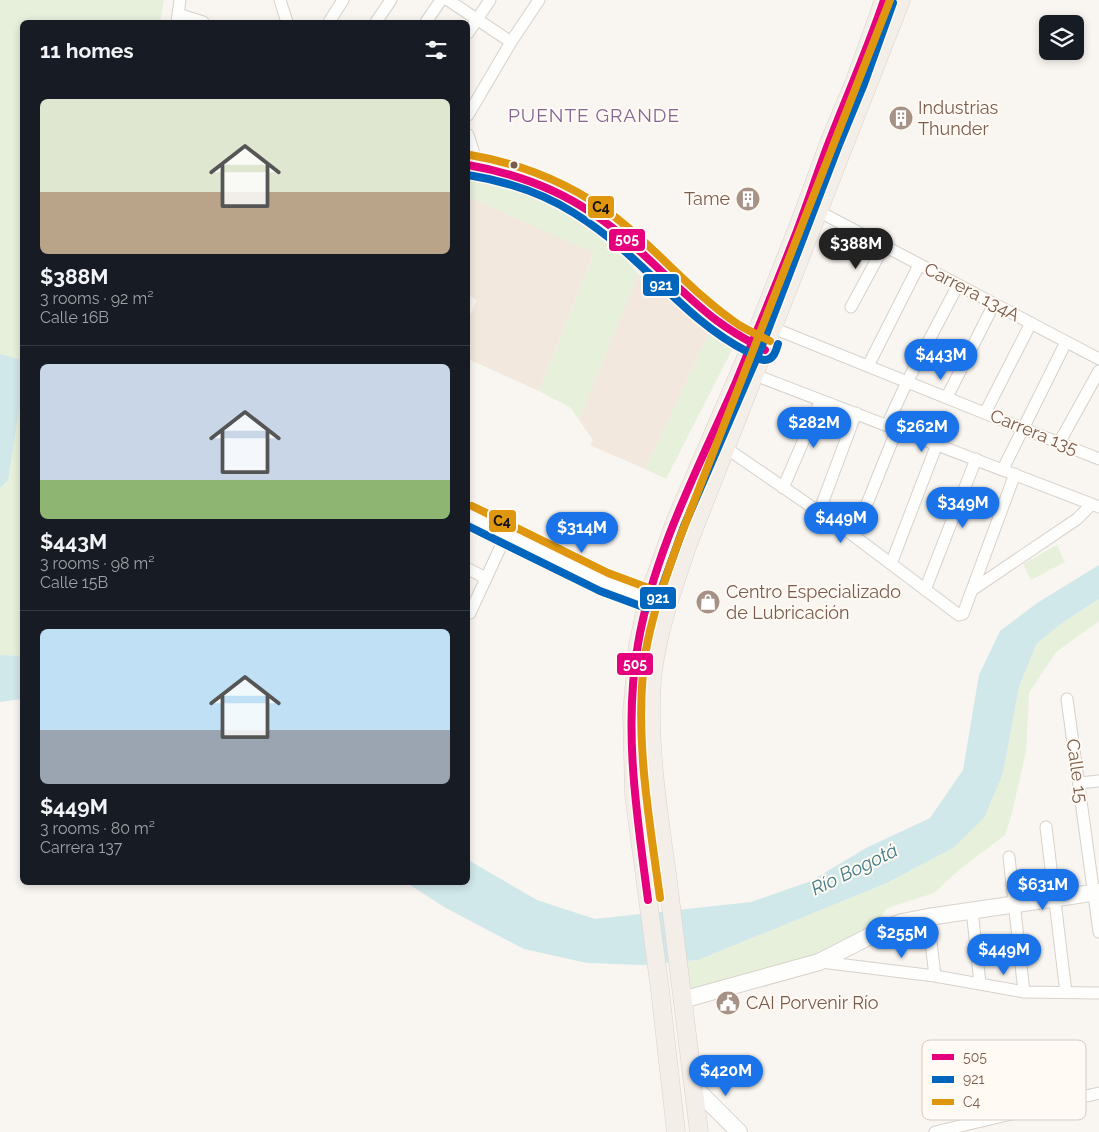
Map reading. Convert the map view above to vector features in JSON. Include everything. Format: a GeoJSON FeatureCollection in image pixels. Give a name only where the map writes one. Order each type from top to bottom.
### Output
{"type":"FeatureCollection","features":[{"type":"Feature","properties":{"kind":"main road"},"geometry":{"type":"LineString","coordinates":[[676,1132],[660,990],[634,794],[632,713],[636,661],[648,598],[675,522],[759,347],[828,143],[858,72],[884,0]]}},
{"type":"Feature","properties":{"kind":"main road"},"geometry":{"type":"LineString","coordinates":[[699,1132],[661,835],[654,757],[653,673],[660,633],[667,605],[688,544],[755,375],[759,347],[773,328],[901,0]]}},
{"type":"Feature","properties":{"kind":"main road"},"geometry":{"type":"LineString","coordinates":[[632,758],[654,757]]}},
{"type":"Feature","properties":{"kind":"street"},"geometry":{"type":"LineString","coordinates":[[180,0],[177,18],[190,20]]}},
{"type":"Feature","properties":{"kind":"street"},"geometry":{"type":"LineString","coordinates":[[330,20],[343,0]]}},
{"type":"Feature","properties":{"kind":"street"},"geometry":{"type":"LineString","coordinates":[[377,20],[391,0]]}},
{"type":"Feature","properties":{"kind":"street"},"geometry":{"type":"LineString","coordinates":[[427,20],[440,0]]}},
{"type":"Feature","properties":{"kind":"street"},"geometry":{"type":"LineString","coordinates":[[448,0],[511,42]]}},
{"type":"Feature","properties":{"kind":"street"},"geometry":{"type":"LineString","coordinates":[[470,30],[490,0]]}},
{"type":"Feature","properties":{"kind":"street"},"geometry":{"type":"LineString","coordinates":[[470,112],[511,42],[539,0]]}},
{"type":"Feature","properties":{"kind":"street"},"geometry":{"type":"LineString","coordinates":[[277,1],[286,20]]}},
{"type":"Feature","properties":{"kind":"street"},"geometry":{"type":"LineString","coordinates":[[470,147],[473,166],[495,169],[535,182],[557,191],[576,202],[617,232],[729,330],[759,347]]}},
{"type":"Feature","properties":{"kind":"street","name":"Carrera 134A"},"geometry":{"type":"LineString","coordinates":[[818,211],[1099,360]]}},
{"type":"Feature","properties":{"kind":"street"},"geometry":{"type":"LineString","coordinates":[[852,306],[884,246]]}},
{"type":"Feature","properties":{"kind":"street"},"geometry":{"type":"LineString","coordinates":[[868,366],[920,265]]}},
{"type":"Feature","properties":{"kind":"street"},"geometry":{"type":"LineString","coordinates":[[854,536],[907,382],[958,285]]}},
{"type":"Feature","properties":{"kind":"street"},"geometry":{"type":"LineString","coordinates":[[946,398],[994,304]]}},
{"type":"Feature","properties":{"kind":"street"},"geometry":{"type":"LineString","coordinates":[[985,413],[1031,324]]}},
{"type":"Feature","properties":{"kind":"street","name":"Carrera 135"},"geometry":{"type":"LineString","coordinates":[[773,328],[1059,443],[1099,457]]}},
{"type":"Feature","properties":{"kind":"street"},"geometry":{"type":"LineString","coordinates":[[1003,470],[1066,342]]}},
{"type":"Feature","properties":{"kind":"street"},"geometry":{"type":"LineString","coordinates":[[1059,443],[1099,371]]}},
{"type":"Feature","properties":{"kind":"street"},"geometry":{"type":"LineString","coordinates":[[755,375],[1096,505]]}},
{"type":"Feature","properties":{"kind":"street"},"geometry":{"type":"LineString","coordinates":[[783,488],[821,400]]}},
{"type":"Feature","properties":{"kind":"street"},"geometry":{"type":"LineString","coordinates":[[819,512],[856,413]]}},
{"type":"Feature","properties":{"kind":"street"},"geometry":{"type":"LineString","coordinates":[[891,564],[937,444]]}},
{"type":"Feature","properties":{"kind":"street"},"geometry":{"type":"LineString","coordinates":[[726,448],[854,536],[924,590],[961,615],[1015,474]]}},
{"type":"Feature","properties":{"kind":"street"},"geometry":{"type":"LineString","coordinates":[[924,590],[976,459]]}},
{"type":"Feature","properties":{"kind":"street"},"geometry":{"type":"LineString","coordinates":[[972,590],[1096,505]]}},
{"type":"Feature","properties":{"kind":"street"},"geometry":{"type":"LineString","coordinates":[[470,516],[604,582],[667,605]]}},
{"type":"Feature","properties":{"kind":"street"},"geometry":{"type":"LineString","coordinates":[[470,609],[507,533]]}},
{"type":"Feature","properties":{"kind":"street"},"geometry":{"type":"LineString","coordinates":[[470,570],[486,578]]}},
{"type":"Feature","properties":{"kind":"street","name":"Calle 15"},"geometry":{"type":"LineString","coordinates":[[1067,699],[1096,892],[1099,932]]}},
{"type":"Feature","properties":{"kind":"street"},"geometry":{"type":"LineString","coordinates":[[1079,783],[1099,781]]}},
{"type":"Feature","properties":{"kind":"street"},"geometry":{"type":"LineString","coordinates":[[1046,826],[1066,993]]}},
{"type":"Feature","properties":{"kind":"street"},"geometry":{"type":"LineString","coordinates":[[1009,857],[1024,992]]}},
{"type":"Feature","properties":{"kind":"street"},"geometry":{"type":"LineString","coordinates":[[682,1000],[819,962],[884,929],[902,922],[1096,892]]}},
{"type":"Feature","properties":{"kind":"street"},"geometry":{"type":"LineString","coordinates":[[972,910],[980,984]]}},
{"type":"Feature","properties":{"kind":"street"},"geometry":{"type":"LineString","coordinates":[[928,917],[935,976]]}},
{"type":"Feature","properties":{"kind":"street"},"geometry":{"type":"LineString","coordinates":[[819,962],[935,976],[1024,992],[1099,993]]}},
{"type":"Feature","properties":{"kind":"street"},"geometry":{"type":"LineString","coordinates":[[693,1086],[732,1131]]}},
{"type":"Feature","properties":{"kind":"street"},"geometry":{"type":"LineString","coordinates":[[1086,1096],[1099,1093]]}},
{"type":"Feature","properties":{"kind":"street"},"geometry":{"type":"LineString","coordinates":[[935,1132],[985,1120]]}},
{"type":"Feature","properties":{"kind":"shaded area"},"geometry":{"type":"Polygon","coordinates":[[[470,198],[594,252],[539,391],[470,360],[470,316],[477,300],[470,296],[470,198]]]}},
{"type":"Feature","properties":{"kind":"shaded area"},"geometry":{"type":"Polygon","coordinates":[[[638,274],[668,297],[709,334],[645,469],[590,445],[593,440],[579,420],[638,274]]]}},
{"type":"Feature","properties":{"kind":"green space"},"geometry":{"type":"Polygon","coordinates":[[[0,0],[164,0],[160,20],[20,20],[20,656],[0,655],[0,0]]]}},
{"type":"Feature","properties":{"kind":"green space"},"geometry":{"type":"Polygon","coordinates":[[[470,177],[520,188],[602,229],[638,274],[579,420],[571,408],[539,391],[594,253],[470,198],[470,177]]]}},
{"type":"Feature","properties":{"kind":"green space"},"geometry":{"type":"Polygon","coordinates":[[[709,334],[732,350],[666,479],[645,469],[709,334]]]}},
{"type":"Feature","properties":{"kind":"green space"},"geometry":{"type":"Polygon","coordinates":[[[1057,545],[1065,562],[1031,580],[1023,564],[1057,545]]]}},
{"type":"Feature","properties":{"kind":"green space"},"geometry":{"type":"Polygon","coordinates":[[[1099,599],[1099,621],[1056,652],[1029,693],[1026,751],[1005,835],[960,869],[934,893],[887,908],[876,924],[815,958],[688,993],[683,962],[698,960],[887,883],[953,848],[1003,773],[1019,687],[1037,643],[1065,621],[1099,599]]]}},
{"type":"Feature","properties":{"kind":"green space"},"geometry":{"type":"Polygon","coordinates":[[[640,776],[648,776],[662,896],[654,897],[640,776]]]}},
{"type":"Feature","properties":{"kind":"water"},"geometry":{"type":"Polygon","coordinates":[[[0,354],[20,359],[20,404],[8,480],[0,488],[0,354]]]}},
{"type":"Feature","properties":{"kind":"water","name":"Río Bogotá"},"geometry":{"type":"Polygon","coordinates":[[[1099,565],[1099,599],[1065,621],[1037,643],[1019,687],[1003,773],[984,818],[953,848],[887,883],[698,960],[643,965],[587,963],[524,949],[444,907],[410,885],[470,885],[470,861],[537,900],[595,919],[751,902],[811,881],[866,848],[930,818],[963,770],[979,675],[1000,631],[1037,603],[1099,565]]]}},
{"type":"Feature","properties":{"kind":"water"},"geometry":{"type":"Polygon","coordinates":[[[0,655],[20,656],[20,699],[0,702],[0,655]]]}},
{"type":"Feature","properties":{"kind":"transit line","name":"505"},"geometry":{"type":"LineString","coordinates":[[648,900],[636,804],[632,740],[634,676],[645,610],[666,543],[781,273],[884,0]]}},
{"type":"Feature","properties":{"kind":"transit line","name":"C4"},"geometry":{"type":"LineString","coordinates":[[660,898],[648,814],[641,729],[643,672],[652,622],[679,540],[890,0]]}},
{"type":"Feature","properties":{"kind":"transit line","name":"921"},"geometry":{"type":"LineString","coordinates":[[470,527],[600,591],[646,608],[656,604],[684,526],[761,348],[864,84],[893,3]]}},
{"type":"Feature","properties":{"kind":"transit line","name":"C4"},"geometry":{"type":"LineString","coordinates":[[470,155],[528,170],[564,185],[599,205],[631,230],[723,313],[739,325],[770,341]]}},
{"type":"Feature","properties":{"kind":"transit line","name":"505"},"geometry":{"type":"LineString","coordinates":[[470,165],[501,172],[533,182],[578,204],[625,238],[716,320],[765,350]]}},
{"type":"Feature","properties":{"kind":"transit line","name":"921"},"geometry":{"type":"LineString","coordinates":[[470,175],[536,193],[574,213],[614,242],[696,317],[730,342],[756,357],[768,360],[774,354],[778,344]]}},
{"type":"Feature","properties":{"kind":"transit line","name":"C4"},"geometry":{"type":"LineString","coordinates":[[472,506],[608,573],[670,596]]}},
{"type":"Feature","properties":{"kind":"place","name":"Industrias Thunder"},"geometry":{"type":"Point","coordinates":[901,118]}},
{"type":"Feature","properties":{"kind":"place","name":"Tame"},"geometry":{"type":"Point","coordinates":[748,199]}},
{"type":"Feature","properties":{"kind":"place","name":"Centro Especializado de Lubricación"},"geometry":{"type":"Point","coordinates":[708,602]}},
{"type":"Feature","properties":{"kind":"place","name":"CAI Porvenir Río"},"geometry":{"type":"Point","coordinates":[728,1003]}},
{"type":"Feature","properties":{"kind":"district","name":"PUENTE GRANDE"},"geometry":{"type":"Point","coordinates":[594,115]}}]}
